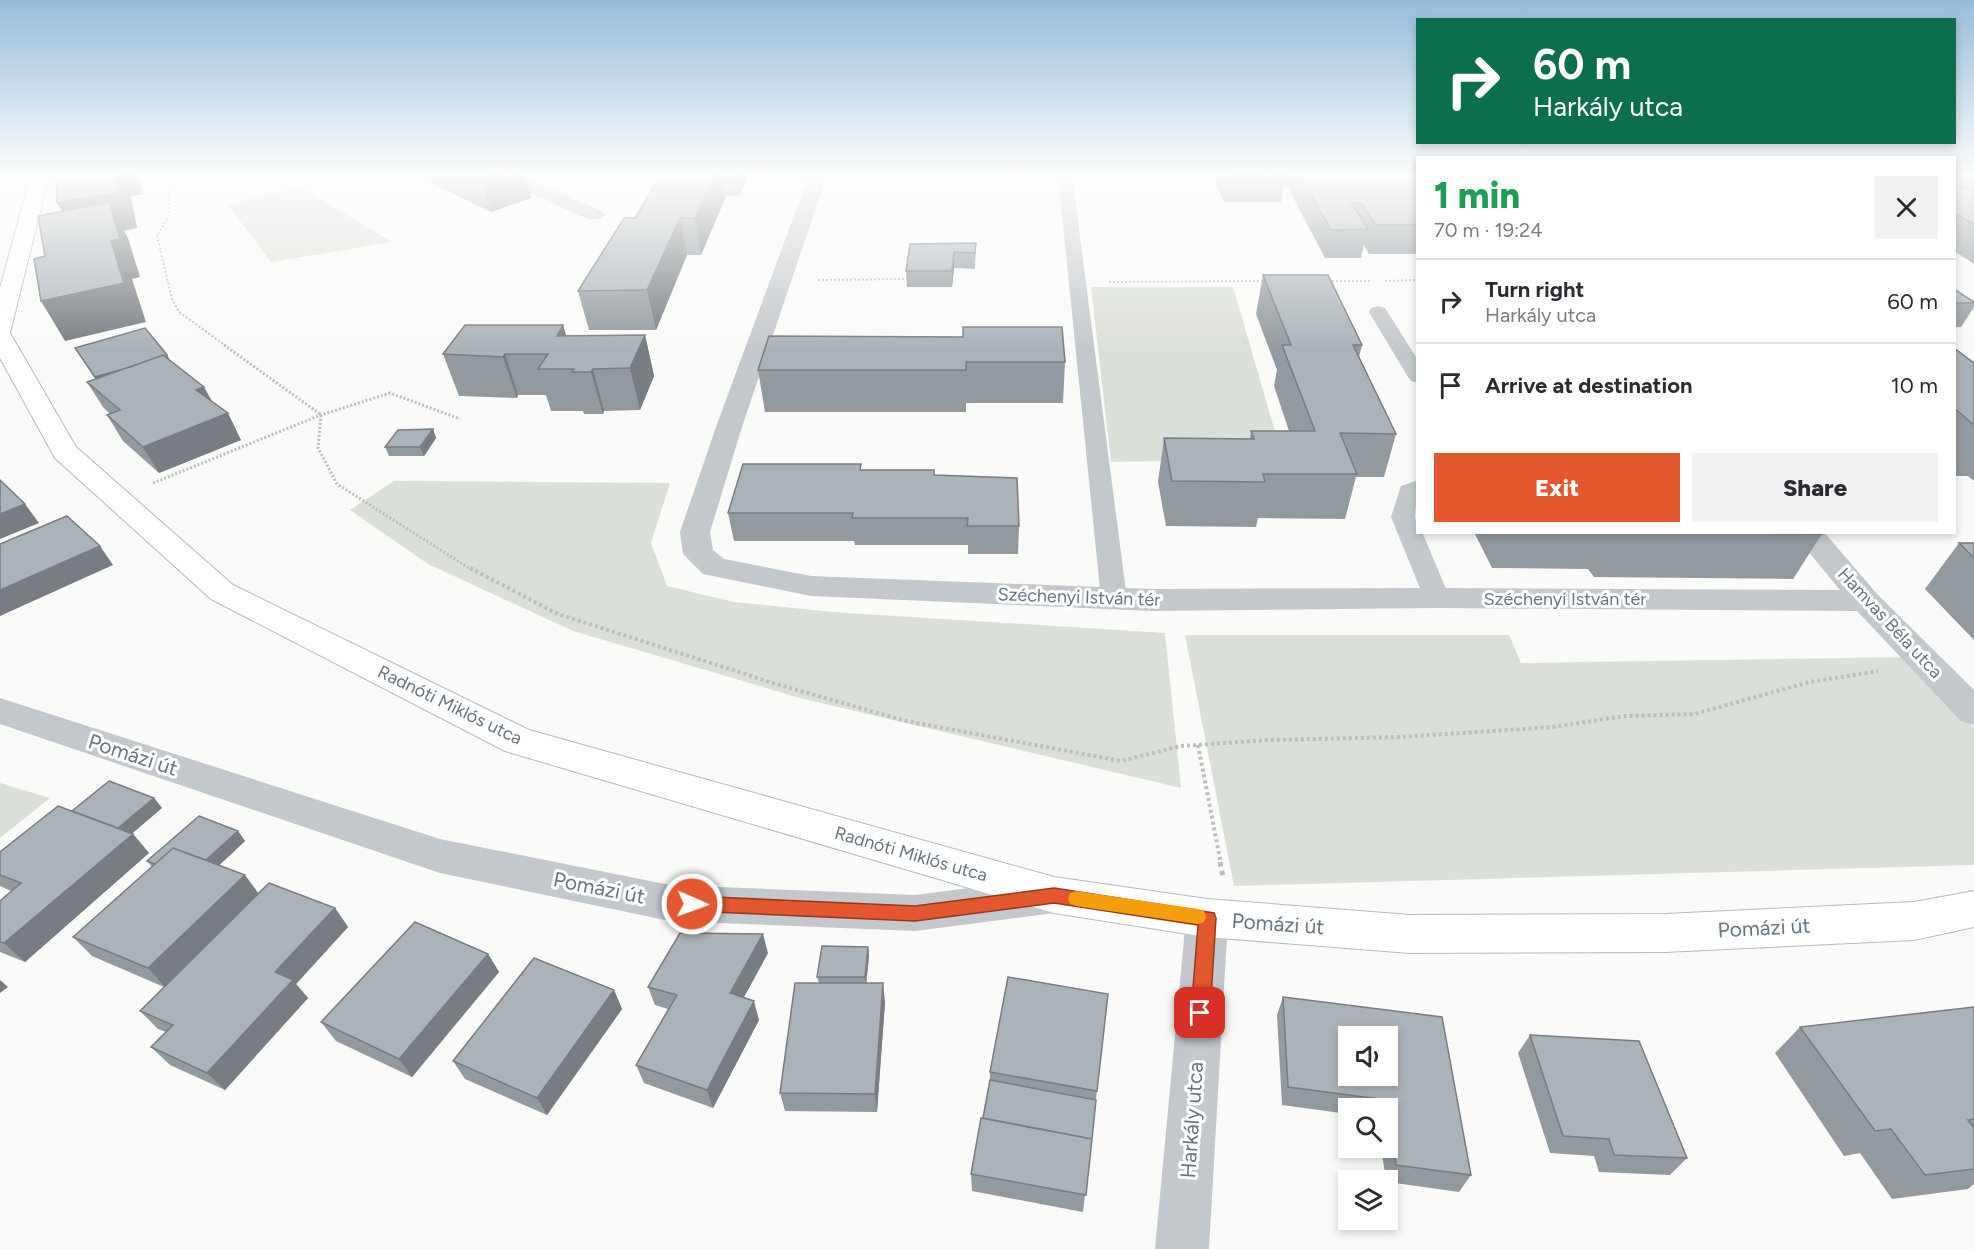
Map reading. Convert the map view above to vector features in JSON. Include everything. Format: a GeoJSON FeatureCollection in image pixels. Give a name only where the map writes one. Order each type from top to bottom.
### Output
{"type":"FeatureCollection","features":[{"type":"Feature","properties":{"kind":"street"},"geometry":{"type":"LineString","coordinates":[[0,332],[25,233]]}},
{"type":"Feature","properties":{"kind":"street","name":"Széchenyi István tér"},"geometry":{"type":"LineString","coordinates":[[798,233],[729,427],[695,532],[698,554],[714,567],[811,586],[1114,599],[1437,598],[1866,602]]}},
{"type":"Feature","properties":{"kind":"street","name":"Radnóti Miklós utca"},"geometry":{"type":"LineString","coordinates":[[0,336],[65,453],[222,592],[518,741],[1054,895]]}},
{"type":"Feature","properties":{"kind":"street","name":"Hamvas Béla utca"},"geometry":{"type":"LineString","coordinates":[[1809,534],[1866,602],[1974,712]]}},
{"type":"Feature","properties":{"kind":"street","name":"Pomázi út"},"geometry":{"type":"LineString","coordinates":[[0,711],[440,856],[670,903],[915,913],[1054,895],[1215,899],[1410,934],[1665,933],[1914,921],[1974,909]]}},
{"type":"Feature","properties":{"kind":"street","name":"Harkály utca"},"geometry":{"type":"LineString","coordinates":[[1182,1249],[1215,899]]}},
{"type":"Feature","properties":{"kind":"lane"},"geometry":{"type":"LineString","coordinates":[[1072,233],[1114,599]]}},
{"type":"Feature","properties":{"kind":"lane"},"geometry":{"type":"LineString","coordinates":[[1378,312],[1416,374]]}},
{"type":"Feature","properties":{"kind":"lane"},"geometry":{"type":"LineString","coordinates":[[1416,488],[1410,491],[1403,517],[1437,598]]}},
{"type":"Feature","properties":{"kind":"path"},"geometry":{"type":"LineString","coordinates":[[159,233],[157,236],[172,299],[179,312],[321,415]]}},
{"type":"Feature","properties":{"kind":"path"},"geometry":{"type":"LineString","coordinates":[[782,280],[908,279]]}},
{"type":"Feature","properties":{"kind":"path"},"geometry":{"type":"LineString","coordinates":[[1382,280],[1416,280]]}},
{"type":"Feature","properties":{"kind":"path"},"geometry":{"type":"LineString","coordinates":[[1078,282],[1277,281]]}},
{"type":"Feature","properties":{"kind":"path"},"geometry":{"type":"LineString","coordinates":[[1324,281],[1371,281]]}},
{"type":"Feature","properties":{"kind":"path"},"geometry":{"type":"LineString","coordinates":[[116,498],[321,415],[390,393],[460,419]]}},
{"type":"Feature","properties":{"kind":"path"},"geometry":{"type":"LineString","coordinates":[[321,415],[318,448],[337,484],[480,575],[558,614],[776,684],[906,721],[1121,761],[1181,746],[1268,740],[1436,735],[1553,727],[1625,716],[1694,714],[1810,682],[1927,663]]}},
{"type":"Feature","properties":{"kind":"path"},"geometry":{"type":"LineString","coordinates":[[1198,745],[1215,899]]}},
{"type":"Feature","properties":{"kind":"shaded area"},"geometry":{"type":"Polygon","coordinates":[[[249,233],[377,233],[392,242],[271,262],[249,233]]]}},
{"type":"Feature","properties":{"kind":"shaded area"},"geometry":{"type":"Polygon","coordinates":[[[1091,287],[1233,287],[1283,459],[1111,462],[1091,287]]]}},
{"type":"Feature","properties":{"kind":"shaded area"},"geometry":{"type":"Polygon","coordinates":[[[394,481],[670,483],[651,543],[667,586],[734,602],[832,612],[1165,633],[1181,788],[800,698],[573,631],[428,564],[350,510],[394,481]]]}},
{"type":"Feature","properties":{"kind":"shaded area"},"geometry":{"type":"Polygon","coordinates":[[[1185,635],[1509,635],[1521,663],[1910,657],[1974,728],[1974,865],[1234,886],[1185,635]]]}},
{"type":"Feature","properties":{"kind":"shaded area"},"geometry":{"type":"Polygon","coordinates":[[[0,783],[50,798],[0,838],[0,783]]]}},
{"type":"Feature","properties":{"kind":"building"},"geometry":{"type":"Polygon","coordinates":[[[41,233],[118,233],[120,239],[111,241],[124,283],[41,301],[34,259],[45,256],[41,233]]]}},
{"type":"Feature","properties":{"kind":"building"},"geometry":{"type":"Polygon","coordinates":[[[614,233],[673,233],[647,290],[578,291],[614,233]]]}},
{"type":"Feature","properties":{"kind":"building"},"geometry":{"type":"Polygon","coordinates":[[[976,243],[975,253],[954,252],[952,271],[906,271],[910,244],[976,243]]]}},
{"type":"Feature","properties":{"kind":"building"},"geometry":{"type":"Polygon","coordinates":[[[1263,275],[1328,275],[1362,345],[1353,345],[1396,434],[1340,433],[1357,474],[1263,474],[1265,482],[1172,481],[1164,438],[1254,439],[1251,431],[1315,431],[1282,345],[1291,345],[1263,275]]]}},
{"type":"Feature","properties":{"kind":"building"},"geometry":{"type":"Polygon","coordinates":[[[1956,290],[1974,302],[1956,303],[1956,290]]]}},
{"type":"Feature","properties":{"kind":"building"},"geometry":{"type":"Polygon","coordinates":[[[465,325],[563,325],[557,336],[645,335],[630,368],[572,372],[574,369],[538,369],[548,354],[505,354],[503,357],[443,354],[465,325]]]}},
{"type":"Feature","properties":{"kind":"building"},"geometry":{"type":"Polygon","coordinates":[[[963,327],[1062,327],[1065,362],[966,362],[966,370],[758,370],[769,336],[963,337],[963,327]]]}},
{"type":"Feature","properties":{"kind":"building"},"geometry":{"type":"Polygon","coordinates":[[[145,328],[167,355],[95,377],[75,348],[145,328]]]}},
{"type":"Feature","properties":{"kind":"building"},"geometry":{"type":"Polygon","coordinates":[[[1956,350],[1974,363],[1974,425],[1956,410],[1956,350]]]}},
{"type":"Feature","properties":{"kind":"building"},"geometry":{"type":"Polygon","coordinates":[[[163,355],[204,387],[196,390],[228,413],[143,447],[107,415],[120,410],[87,382],[163,355]]]}},
{"type":"Feature","properties":{"kind":"building"},"geometry":{"type":"Polygon","coordinates":[[[433,429],[420,447],[385,447],[398,430],[433,429]]]}},
{"type":"Feature","properties":{"kind":"building"},"geometry":{"type":"Polygon","coordinates":[[[743,464],[861,464],[860,470],[934,470],[934,475],[1017,478],[1019,526],[967,526],[968,518],[852,518],[853,513],[728,513],[743,464]]]}},
{"type":"Feature","properties":{"kind":"building"},"geometry":{"type":"Polygon","coordinates":[[[0,480],[25,504],[0,514],[0,480]]]}},
{"type":"Feature","properties":{"kind":"building"},"geometry":{"type":"Polygon","coordinates":[[[67,516],[100,546],[0,590],[0,544],[67,516]]]}},
{"type":"Feature","properties":{"kind":"building"},"geometry":{"type":"Polygon","coordinates":[[[1959,543],[1974,543],[1974,558],[1959,543]]]}},
{"type":"Feature","properties":{"kind":"building"},"geometry":{"type":"Polygon","coordinates":[[[109,781],[154,798],[118,828],[72,811],[109,781]]]}},
{"type":"Feature","properties":{"kind":"building"},"geometry":{"type":"Polygon","coordinates":[[[58,806],[133,834],[4,943],[0,942],[0,901],[21,883],[0,875],[0,852],[58,806]]]}},
{"type":"Feature","properties":{"kind":"building"},"geometry":{"type":"Polygon","coordinates":[[[199,816],[238,831],[206,860],[173,848],[155,864],[147,861],[199,816]]]}},
{"type":"Feature","properties":{"kind":"building"},"geometry":{"type":"Polygon","coordinates":[[[173,848],[245,875],[148,968],[73,937],[173,848]]]}},
{"type":"Feature","properties":{"kind":"building"},"geometry":{"type":"Polygon","coordinates":[[[269,883],[335,908],[275,972],[293,980],[207,1073],[151,1047],[173,1025],[140,1011],[269,883]]]}},
{"type":"Feature","properties":{"kind":"building"},"geometry":{"type":"Polygon","coordinates":[[[415,922],[488,954],[399,1059],[321,1022],[415,922]]]}},
{"type":"Feature","properties":{"kind":"building"},"geometry":{"type":"Polygon","coordinates":[[[680,933],[763,934],[730,993],[754,1001],[707,1090],[636,1065],[677,995],[648,987],[680,933]]]}},
{"type":"Feature","properties":{"kind":"building"},"geometry":{"type":"Polygon","coordinates":[[[822,946],[868,947],[865,977],[817,977],[822,946]]]}},
{"type":"Feature","properties":{"kind":"building"},"geometry":{"type":"Polygon","coordinates":[[[534,958],[614,990],[537,1098],[453,1061],[534,958]]]}},
{"type":"Feature","properties":{"kind":"building"},"geometry":{"type":"Polygon","coordinates":[[[1008,977],[1108,994],[1097,1091],[990,1072],[1008,977]]]}},
{"type":"Feature","properties":{"kind":"building"},"geometry":{"type":"Polygon","coordinates":[[[795,983],[883,983],[875,1094],[780,1093],[795,983]]]}},
{"type":"Feature","properties":{"kind":"building"},"geometry":{"type":"Polygon","coordinates":[[[1283,997],[1442,1017],[1471,1175],[1396,1165],[1398,1098],[1372,1098],[1288,1087],[1283,997]]]}},
{"type":"Feature","properties":{"kind":"building"},"geometry":{"type":"Polygon","coordinates":[[[1974,1007],[1974,1119],[1968,1120],[1974,1128],[1974,1169],[1925,1175],[1891,1129],[1875,1131],[1800,1027],[1974,1007]]]}},
{"type":"Feature","properties":{"kind":"building"},"geometry":{"type":"Polygon","coordinates":[[[1530,1035],[1639,1041],[1687,1158],[1614,1155],[1609,1139],[1563,1136],[1530,1035]]]}},
{"type":"Feature","properties":{"kind":"building"},"geometry":{"type":"Polygon","coordinates":[[[990,1080],[1096,1100],[1092,1139],[983,1118],[990,1080]]]}},
{"type":"Feature","properties":{"kind":"building"},"geometry":{"type":"Polygon","coordinates":[[[981,1118],[1092,1139],[1086,1195],[971,1174],[981,1118]]]}},
{"type":"Feature","properties":{"kind":"slow traffic"},"geometry":{"type":"LineString","coordinates":[[1076,899],[1198,917]]}},
{"type":"Feature","properties":{"kind":"route"},"geometry":{"type":"LineString","coordinates":[[692,904],[915,913],[1054,895],[1207,918],[1200,1013]]}}]}
